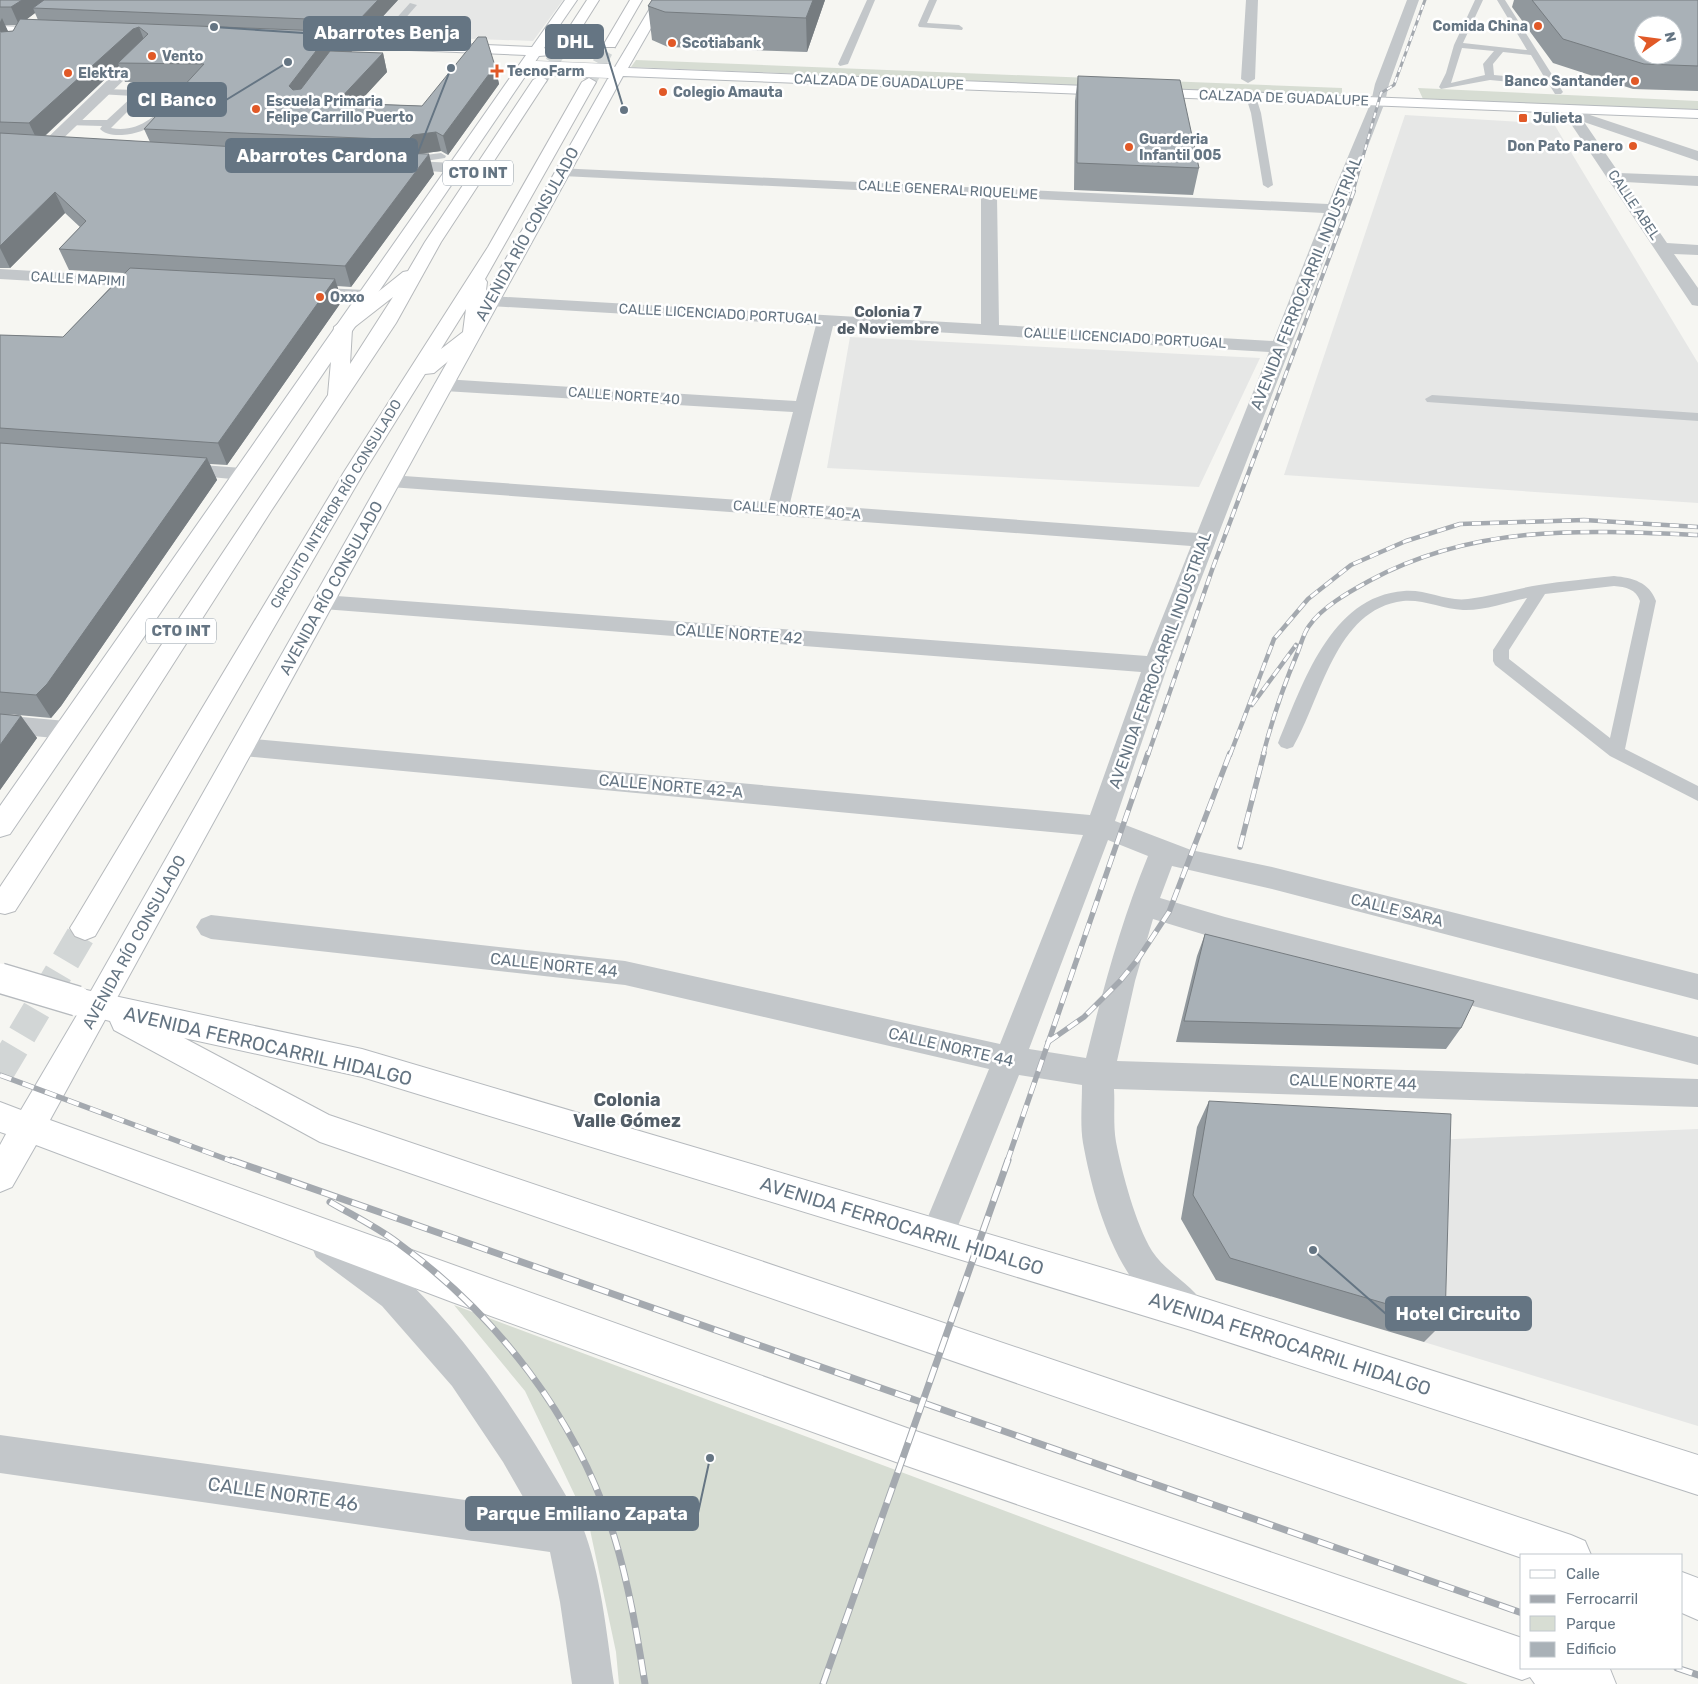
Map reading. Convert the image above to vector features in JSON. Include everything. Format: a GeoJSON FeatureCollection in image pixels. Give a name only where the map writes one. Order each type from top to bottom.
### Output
{"type":"FeatureCollection","features":[{"type":"Feature","properties":{"kind":"main road","name":"CTO INT"},"geometry":{"type":"LineString","coordinates":[[5,903],[260,511],[387,323],[418,268],[458,204],[532,64],[571,0]]}},
{"type":"Feature","properties":{"kind":"main road","name":"CALZADA DE GUADALUPE"},"geometry":{"type":"LineString","coordinates":[[532,64],[569,48],[592,0]]}},
{"type":"Feature","properties":{"kind":"main road"},"geometry":{"type":"LineString","coordinates":[[619,51],[636,0]]}},
{"type":"Feature","properties":{"kind":"main road","name":"AVENIDA RÍO CONSULADO"},"geometry":{"type":"LineString","coordinates":[[0,1176],[12,1121],[88,1004],[243,747],[562,171],[614,71],[619,51],[661,0]]}},
{"type":"Feature","properties":{"kind":"main road"},"geometry":{"type":"LineString","coordinates":[[0,30],[62,32]]}},
{"type":"Feature","properties":{"kind":"main road","name":"CALZADA DE GUADALUPE"},"geometry":{"type":"LineString","coordinates":[[299,41],[378,44],[532,64],[614,71],[1252,97],[1382,89],[1570,111],[1698,114]]}},
{"type":"Feature","properties":{"kind":"main road"},"geometry":{"type":"LineString","coordinates":[[127,50],[163,52]]}},
{"type":"Feature","properties":{"kind":"main road"},"geometry":{"type":"LineString","coordinates":[[601,54],[619,51],[647,56]]}},
{"type":"Feature","properties":{"kind":"main road","name":"CTO INT"},"geometry":{"type":"LineString","coordinates":[[0,827],[344,327],[447,162],[532,64]]}},
{"type":"Feature","properties":{"kind":"main road","name":"CALZADA DE GUADALUPE"},"geometry":{"type":"LineString","coordinates":[[838,64],[863,65]]}},
{"type":"Feature","properties":{"kind":"main road","name":"CIRCUITO INTERIOR RÍO CONSULADO"},"geometry":{"type":"LineString","coordinates":[[85,928],[354,472],[480,274],[589,82]]}},
{"type":"Feature","properties":{"kind":"main road"},"geometry":{"type":"LineString","coordinates":[[1439,86],[1555,88],[1576,93]]}},
{"type":"Feature","properties":{"kind":"main road"},"geometry":{"type":"LineString","coordinates":[[338,397],[344,327],[418,268]]}},
{"type":"Feature","properties":{"kind":"main road"},"geometry":{"type":"LineString","coordinates":[[412,380],[472,334],[480,274]]}},
{"type":"Feature","properties":{"kind":"main road","name":"AVENIDA FERROCARRIL HIDALGO"},"geometry":{"type":"LineString","coordinates":[[0,978],[88,1004],[362,1063],[1191,1312],[1698,1475]]}},
{"type":"Feature","properties":{"kind":"main road","name":"AVENIDA FERROCARRIL HIDALGO"},"geometry":{"type":"LineString","coordinates":[[88,1004],[320,1127],[1568,1554]]}},
{"type":"Feature","properties":{"kind":"main road"},"geometry":{"type":"LineString","coordinates":[[12,1121],[308,1231],[898,1444],[1520,1658]]}},
{"type":"Feature","properties":{"kind":"main road"},"geometry":{"type":"LineString","coordinates":[[1683,1593],[1698,1599]]}},
{"type":"Feature","properties":{"kind":"main road"},"geometry":{"type":"LineString","coordinates":[[1551,1669],[1595,1684]]}},
{"type":"Feature","properties":{"kind":"street"},"geometry":{"type":"LineString","coordinates":[[1248,79],[1252,0]]}},
{"type":"Feature","properties":{"kind":"street"},"geometry":{"type":"LineString","coordinates":[[1401,0],[1413,0]]}},
{"type":"Feature","properties":{"kind":"street","name":"AVENIDA FERROCARRIL INDUSTRIAL"},"geometry":{"type":"LineString","coordinates":[[937,1236],[1009,1060],[1100,826],[1156,665],[1382,89],[1413,0]]}},
{"type":"Feature","properties":{"kind":"street"},"geometry":{"type":"LineString","coordinates":[[14,46],[23,31],[37,21]]}},
{"type":"Feature","properties":{"kind":"street"},"geometry":{"type":"LineString","coordinates":[[44,149],[146,51]]}},
{"type":"Feature","properties":{"kind":"street"},"geometry":{"type":"LineString","coordinates":[[1570,111],[1698,156]]}},
{"type":"Feature","properties":{"kind":"street","name":"CALLE ABEL"},"geometry":{"type":"LineString","coordinates":[[1570,111],[1698,301]]}},
{"type":"Feature","properties":{"kind":"street"},"geometry":{"type":"LineString","coordinates":[[26,148],[62,150]]}},
{"type":"Feature","properties":{"kind":"street"},"geometry":{"type":"LineString","coordinates":[[376,165],[415,166],[447,162]]}},
{"type":"Feature","properties":{"kind":"street","name":"CALLE GENERAL RIQUELME"},"geometry":{"type":"LineString","coordinates":[[562,171],[1334,209]]}},
{"type":"Feature","properties":{"kind":"street"},"geometry":{"type":"LineString","coordinates":[[1615,177],[1698,181]]}},
{"type":"Feature","properties":{"kind":"street"},"geometry":{"type":"LineString","coordinates":[[989,192],[990,330]]}},
{"type":"Feature","properties":{"kind":"street"},"geometry":{"type":"LineString","coordinates":[[1663,248],[1698,250]]}},
{"type":"Feature","properties":{"kind":"street","name":"CALLE MAPIMI"},"geometry":{"type":"LineString","coordinates":[[0,274],[168,284]]}},
{"type":"Feature","properties":{"kind":"street"},"geometry":{"type":"LineString","coordinates":[[286,291],[365,295]]}},
{"type":"Feature","properties":{"kind":"street","name":"CALLE LICENCIADO PORTUGAL"},"geometry":{"type":"LineString","coordinates":[[490,301],[1280,347]]}},
{"type":"Feature","properties":{"kind":"street"},"geometry":{"type":"LineString","coordinates":[[778,509],[826,320]]}},
{"type":"Feature","properties":{"kind":"street","name":"CALLE NORTE 40"},"geometry":{"type":"LineString","coordinates":[[444,385],[804,407]]}},
{"type":"Feature","properties":{"kind":"street"},"geometry":{"type":"LineString","coordinates":[[155,468],[242,474]]}},
{"type":"Feature","properties":{"kind":"street","name":"CALLE NORTE 40-A"},"geometry":{"type":"LineString","coordinates":[[390,481],[1204,540]]}},
{"type":"Feature","properties":{"kind":"street","name":"CALLE NORTE 42"},"geometry":{"type":"LineString","coordinates":[[323,602],[1156,665]]}},
{"type":"Feature","properties":{"kind":"street"},"geometry":{"type":"LineString","coordinates":[[0,724],[66,730]]}},
{"type":"Feature","properties":{"kind":"street","name":"CALLE NORTE 42-A"},"geometry":{"type":"LineString","coordinates":[[243,747],[1100,826]]}},
{"type":"Feature","properties":{"kind":"street","name":"CALLE SARA"},"geometry":{"type":"LineString","coordinates":[[1100,826],[1187,860],[1272,878],[1698,987]]}},
{"type":"Feature","properties":{"kind":"street"},"geometry":{"type":"LineString","coordinates":[[1164,852],[1143,904],[1120,981],[1098,1074],[1099,1141],[1120,1219],[1140,1264],[1163,1290],[1191,1312]]}},
{"type":"Feature","properties":{"kind":"street"},"geometry":{"type":"LineString","coordinates":[[1143,904],[1224,929],[1698,1051]]}},
{"type":"Feature","properties":{"kind":"street","name":"CALLE NORTE 44"},"geometry":{"type":"LineString","coordinates":[[211,927],[625,973],[1009,1060],[1098,1074],[1698,1094]]}},
{"type":"Feature","properties":{"kind":"street"},"geometry":{"type":"LineString","coordinates":[[308,1231],[395,1293],[465,1372],[517,1448],[566,1534],[581,1602],[593,1684]]}},
{"type":"Feature","properties":{"kind":"street","name":"CALLE NORTE 46"},"geometry":{"type":"LineString","coordinates":[[0,1454],[566,1534]]}},
{"type":"Feature","properties":{"kind":"lane"},"geometry":{"type":"LineString","coordinates":[[838,64],[871,0]]}},
{"type":"Feature","properties":{"kind":"lane"},"geometry":{"type":"LineString","coordinates":[[933,0],[922,25],[959,28]]}},
{"type":"Feature","properties":{"kind":"lane"},"geometry":{"type":"LineString","coordinates":[[1439,86],[1451,73],[1458,45],[1478,0]]}},
{"type":"Feature","properties":{"kind":"lane"},"geometry":{"type":"LineString","coordinates":[[1501,0],[1555,88]]}},
{"type":"Feature","properties":{"kind":"lane"},"geometry":{"type":"LineString","coordinates":[[378,44],[413,5]]}},
{"type":"Feature","properties":{"kind":"lane"},"geometry":{"type":"LineString","coordinates":[[1458,45],[1534,53]]}},
{"type":"Feature","properties":{"kind":"lane"},"geometry":{"type":"LineString","coordinates":[[1490,77],[1488,64],[1501,50]]}},
{"type":"Feature","properties":{"kind":"lane"},"geometry":{"type":"LineString","coordinates":[[1451,73],[1490,77],[1555,88]]}},
{"type":"Feature","properties":{"kind":"lane"},"geometry":{"type":"LineString","coordinates":[[1439,86],[1490,77]]}},
{"type":"Feature","properties":{"kind":"lane"},"geometry":{"type":"LineString","coordinates":[[102,92],[141,93],[172,94],[177,96],[144,129],[135,132],[110,132],[105,129],[141,93]]}},
{"type":"Feature","properties":{"kind":"lane"},"geometry":{"type":"LineString","coordinates":[[1252,97],[1268,185]]}},
{"type":"Feature","properties":{"kind":"lane"},"geometry":{"type":"LineString","coordinates":[[70,123],[110,123]]}},
{"type":"Feature","properties":{"kind":"lane"},"geometry":{"type":"LineString","coordinates":[[1432,399],[1698,416]]}},
{"type":"Feature","properties":{"kind":"lane"},"geometry":{"type":"LineString","coordinates":[[1286,742],[1322,665],[1345,627],[1378,600],[1402,596],[1424,596],[1454,604],[1466,605],[1540,590],[1614,581],[1626,582],[1638,587],[1646,594],[1648,600],[1616,752]]}},
{"type":"Feature","properties":{"kind":"lane"},"geometry":{"type":"LineString","coordinates":[[1540,590],[1500,650],[1501,661],[1616,752],[1698,794]]}},
{"type":"Feature","properties":{"kind":"shaded area"},"geometry":{"type":"Polygon","coordinates":[[[398,0],[563,0],[533,41],[366,35],[398,0]]]}},
{"type":"Feature","properties":{"kind":"shaded area"},"geometry":{"type":"Polygon","coordinates":[[[1405,115],[1554,124],[1698,363],[1698,503],[1284,475],[1405,115]]]}},
{"type":"Feature","properties":{"kind":"shaded area"},"geometry":{"type":"Polygon","coordinates":[[[850,337],[1260,358],[1199,487],[827,468],[850,337]]]}},
{"type":"Feature","properties":{"kind":"shaded area"},"geometry":{"type":"Polygon","coordinates":[[[1698,1129],[1698,1426],[1424,1342],[1431,1140],[1698,1129]]]}},
{"type":"Feature","properties":{"kind":"green space"},"geometry":{"type":"Polygon","coordinates":[[[636,60],[1342,88],[1342,96],[631,67],[636,60]]]}},
{"type":"Feature","properties":{"kind":"green space"},"geometry":{"type":"Polygon","coordinates":[[[1418,88],[1698,101],[1698,110],[1423,99],[1418,88]]]}},
{"type":"Feature","properties":{"kind":"green space"},"geometry":{"type":"Polygon","coordinates":[[[454,1305],[1468,1684],[619,1684],[616,1652],[589,1525],[525,1391],[454,1305]]]}},
{"type":"Feature","properties":{"kind":"building"},"geometry":{"type":"Polygon","coordinates":[[[0,0],[22,0],[11,7],[0,7],[0,0]]]}},
{"type":"Feature","properties":{"kind":"building"},"geometry":{"type":"Polygon","coordinates":[[[44,0],[378,0],[358,21],[33,8],[44,0]]]}},
{"type":"Feature","properties":{"kind":"building"},"geometry":{"type":"Polygon","coordinates":[[[652,0],[813,0],[806,18],[665,12],[648,6],[652,0]]]}},
{"type":"Feature","properties":{"kind":"building"},"geometry":{"type":"Polygon","coordinates":[[[1532,0],[1698,0],[1698,66],[1671,65],[1683,65],[1683,15],[1633,15],[1633,61],[1563,39],[1532,0]]]}},
{"type":"Feature","properties":{"kind":"building"},"geometry":{"type":"Polygon","coordinates":[[[20,19],[348,32],[333,47],[337,40],[326,38],[289,86],[293,90],[301,89],[330,51],[383,53],[336,103],[422,106],[478,37],[486,37],[495,66],[443,136],[436,132],[413,135],[408,140],[144,129],[204,64],[118,63],[148,34],[139,27],[133,29],[29,123],[0,122],[0,30],[1,32],[13,31],[20,19]]]}},
{"type":"Feature","properties":{"kind":"building","name":"Guarderia Infantil 005"},"geometry":{"type":"Polygon","coordinates":[[[1078,76],[1180,80],[1199,168],[1077,163],[1078,76]]]}},
{"type":"Feature","properties":{"kind":"building"},"geometry":{"type":"Polygon","coordinates":[[[0,133],[254,148],[429,154],[345,266],[59,249],[86,221],[55,192],[0,246],[0,133]]]}},
{"type":"Feature","properties":{"kind":"building"},"geometry":{"type":"Polygon","coordinates":[[[130,268],[335,279],[218,443],[0,428],[0,335],[63,337],[130,268]]]}},
{"type":"Feature","properties":{"kind":"building"},"geometry":{"type":"Polygon","coordinates":[[[0,443],[207,458],[47,684],[36,695],[0,692],[0,443]]]}},
{"type":"Feature","properties":{"kind":"building"},"geometry":{"type":"Polygon","coordinates":[[[0,714],[21,716],[0,745],[0,714]]]}},
{"type":"Feature","properties":{"kind":"building"},"geometry":{"type":"Polygon","coordinates":[[[1205,934],[1474,1001],[1461,1028],[1184,1021],[1205,934]]]}},
{"type":"Feature","properties":{"kind":"building"},"geometry":{"type":"Polygon","coordinates":[[[1209,1101],[1451,1114],[1445,1321],[1230,1258],[1193,1195],[1209,1101]]]}},
{"type":"Feature","properties":{"kind":"tunnel"},"geometry":{"type":"LineString","coordinates":[[540,80],[565,43]]}},
{"type":"Feature","properties":{"kind":"tunnel"},"geometry":{"type":"LineString","coordinates":[[589,82],[610,44]]}},
{"type":"Feature","properties":{"kind":"tunnel"},"geometry":{"type":"LineString","coordinates":[[0,1072],[85,928]]}},
{"type":"Feature","properties":{"kind":"railway"},"geometry":{"type":"LineString","coordinates":[[1353,192],[1381,93],[1394,85],[1425,0]]}},
{"type":"Feature","properties":{"kind":"railway"},"geometry":{"type":"LineString","coordinates":[[1262,438],[1354,191]]}},
{"type":"Feature","properties":{"kind":"railway"},"geometry":{"type":"LineString","coordinates":[[1148,755],[1212,570],[1262,437]]}},
{"type":"Feature","properties":{"kind":"railway"},"geometry":{"type":"LineString","coordinates":[[1230,755],[1274,639],[1308,599],[1351,565],[1406,541],[1460,524],[1584,520],[1698,527]]}},
{"type":"Feature","properties":{"kind":"railway"},"geometry":{"type":"LineString","coordinates":[[1263,755],[1282,691],[1307,629],[1314,619],[1328,606],[1369,581],[1409,562],[1449,549],[1489,540],[1571,532],[1698,535]]}},
{"type":"Feature","properties":{"kind":"railway"},"geometry":{"type":"LineString","coordinates":[[1252,705],[1296,645]]}},
{"type":"Feature","properties":{"kind":"railway"},"geometry":{"type":"LineString","coordinates":[[1048,1042],[1148,753]]}},
{"type":"Feature","properties":{"kind":"railway"},"geometry":{"type":"LineString","coordinates":[[1048,1042],[1084,1017],[1120,981],[1138,959],[1169,912],[1230,753]]}},
{"type":"Feature","properties":{"kind":"railway"},"geometry":{"type":"LineString","coordinates":[[1240,847],[1264,753]]}},
{"type":"Feature","properties":{"kind":"railway"},"geometry":{"type":"LineString","coordinates":[[1007,1162],[1048,1042]]}},
{"type":"Feature","properties":{"kind":"railway"},"geometry":{"type":"LineString","coordinates":[[0,1075],[234,1162]]}},
{"type":"Feature","properties":{"kind":"railway"},"geometry":{"type":"LineString","coordinates":[[231,1160],[922,1403]]}},
{"type":"Feature","properties":{"kind":"railway"},"geometry":{"type":"LineString","coordinates":[[922,1403],[1008,1160]]}},
{"type":"Feature","properties":{"kind":"railway"},"geometry":{"type":"LineString","coordinates":[[330,1202],[390,1237],[434,1271],[500,1336],[556,1410],[579,1451],[598,1492],[614,1536],[636,1628],[645,1684]]}},
{"type":"Feature","properties":{"kind":"railway"},"geometry":{"type":"LineString","coordinates":[[823,1684],[922,1403]]}},
{"type":"Feature","properties":{"kind":"railway"},"geometry":{"type":"LineString","coordinates":[[922,1403],[1520,1612]]}},
{"type":"Feature","properties":{"kind":"railway"},"geometry":{"type":"LineString","coordinates":[[1680,1669],[1698,1675]]}},
{"type":"Feature","properties":{"kind":"place","name":"Comida China"},"geometry":{"type":"Point","coordinates":[1538,26]}},
{"type":"Feature","properties":{"kind":"place","name":"Abarrotes Benja"},"geometry":{"type":"Point","coordinates":[214,27]}},
{"type":"Feature","properties":{"kind":"place","name":"Scotiabank"},"geometry":{"type":"Point","coordinates":[672,43]}},
{"type":"Feature","properties":{"kind":"place","name":"Vento"},"geometry":{"type":"Point","coordinates":[152,56]}},
{"type":"Feature","properties":{"kind":"place","name":"CI Banco"},"geometry":{"type":"Point","coordinates":[288,62]}},
{"type":"Feature","properties":{"kind":"place","name":"Abarrotes Cardona"},"geometry":{"type":"Point","coordinates":[451,68]}},
{"type":"Feature","properties":{"kind":"place","name":"TecnoFarm"},"geometry":{"type":"Point","coordinates":[497,71]}},
{"type":"Feature","properties":{"kind":"place","name":"Elektra"},"geometry":{"type":"Point","coordinates":[68,73]}},
{"type":"Feature","properties":{"kind":"place","name":"Banco Santander"},"geometry":{"type":"Point","coordinates":[1635,81]}},
{"type":"Feature","properties":{"kind":"place","name":"Colegio Amauta"},"geometry":{"type":"Point","coordinates":[663,92]}},
{"type":"Feature","properties":{"kind":"place","name":"Escuela Primaria Felipe Carrillo Puerto"},"geometry":{"type":"Point","coordinates":[256,109]}},
{"type":"Feature","properties":{"kind":"place","name":"DHL"},"geometry":{"type":"Point","coordinates":[624,110]}},
{"type":"Feature","properties":{"kind":"place","name":"Julieta"},"geometry":{"type":"Point","coordinates":[1523,118]}},
{"type":"Feature","properties":{"kind":"place","name":"Don Pato Panero"},"geometry":{"type":"Point","coordinates":[1633,146]}},
{"type":"Feature","properties":{"kind":"place","name":"Guarderia Infantil 005"},"geometry":{"type":"Point","coordinates":[1129,147]}},
{"type":"Feature","properties":{"kind":"place","name":"Oxxo"},"geometry":{"type":"Point","coordinates":[320,297]}},
{"type":"Feature","properties":{"kind":"place","name":"Hotel Circuito"},"geometry":{"type":"Point","coordinates":[1313,1250]}},
{"type":"Feature","properties":{"kind":"place","name":"Parque Emiliano Zapata"},"geometry":{"type":"Point","coordinates":[710,1458]}},
{"type":"Feature","properties":{"kind":"district","name":"Colonia 7 de Noviembre"},"geometry":{"type":"Point","coordinates":[888,320]}},
{"type":"Feature","properties":{"kind":"district","name":"Colonia Valle Gómez"},"geometry":{"type":"Point","coordinates":[627,1110]}}]}
